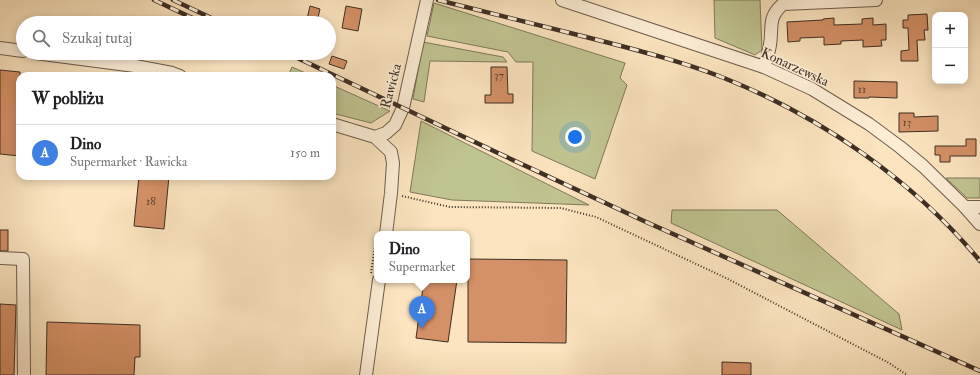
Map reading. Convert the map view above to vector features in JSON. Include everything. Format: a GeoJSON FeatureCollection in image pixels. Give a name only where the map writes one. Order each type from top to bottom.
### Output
{"type":"FeatureCollection","features":[{"type":"Feature","properties":{"kind":"street","name":"Rawicka"},"geometry":{"type":"LineString","coordinates":[[375,137],[386,133],[395,125],[403,108],[427,0]]}},
{"type":"Feature","properties":{"kind":"street","name":"Konarzewska"},"geometry":{"type":"LineString","coordinates":[[562,0],[764,67],[812,89],[869,124],[900,147],[923,166],[965,207],[980,224]]}},
{"type":"Feature","properties":{"kind":"street"},"geometry":{"type":"LineString","coordinates":[[764,67],[770,45],[772,20],[779,3],[876,0]]}},
{"type":"Feature","properties":{"kind":"street"},"geometry":{"type":"LineString","coordinates":[[0,48],[16,51]]}},
{"type":"Feature","properties":{"kind":"street"},"geometry":{"type":"LineString","coordinates":[[88,60],[167,72]]}},
{"type":"Feature","properties":{"kind":"street"},"geometry":{"type":"LineString","coordinates":[[336,125],[375,137],[390,152],[393,163],[392,193],[386,231]]}},
{"type":"Feature","properties":{"kind":"street"},"geometry":{"type":"LineString","coordinates":[[965,207],[980,207]]}},
{"type":"Feature","properties":{"kind":"street"},"geometry":{"type":"LineString","coordinates":[[0,258],[23,259],[24,375]]}},
{"type":"Feature","properties":{"kind":"street"},"geometry":{"type":"LineString","coordinates":[[366,375],[379,283]]}},
{"type":"Feature","properties":{"kind":"path"},"geometry":{"type":"LineString","coordinates":[[392,193],[450,207],[561,208],[596,217],[726,278],[889,363],[908,375]]}},
{"type":"Feature","properties":{"kind":"green space"},"geometry":{"type":"Polygon","coordinates":[[[714,0],[760,0],[762,50],[755,55],[715,38],[714,0]]]}},
{"type":"Feature","properties":{"kind":"green space"},"geometry":{"type":"Polygon","coordinates":[[[434,3],[625,63],[620,78],[627,85],[595,179],[532,151],[533,62],[516,62],[508,52],[427,36],[434,3]]]}},
{"type":"Feature","properties":{"kind":"green space"},"geometry":{"type":"Polygon","coordinates":[[[423,42],[503,57],[507,62],[430,61],[424,102],[413,99],[423,42]]]}},
{"type":"Feature","properties":{"kind":"green space"},"geometry":{"type":"Polygon","coordinates":[[[292,67],[303,72],[290,72],[292,67]]]}},
{"type":"Feature","properties":{"kind":"green space"},"geometry":{"type":"Polygon","coordinates":[[[336,87],[390,111],[371,123],[336,114],[336,87]]]}},
{"type":"Feature","properties":{"kind":"green space"},"geometry":{"type":"Polygon","coordinates":[[[421,121],[589,205],[452,200],[410,192],[421,121]]]}},
{"type":"Feature","properties":{"kind":"green space"},"geometry":{"type":"Polygon","coordinates":[[[946,178],[980,178],[980,198],[967,198],[946,178]]]}},
{"type":"Feature","properties":{"kind":"green space"},"geometry":{"type":"Polygon","coordinates":[[[672,210],[777,210],[899,314],[902,330],[671,223],[672,210]]]}},
{"type":"Feature","properties":{"kind":"building"},"geometry":{"type":"Polygon","coordinates":[[[310,6],[320,9],[318,16],[308,16],[310,6]]]}},
{"type":"Feature","properties":{"kind":"building"},"geometry":{"type":"Polygon","coordinates":[[[346,6],[362,9],[358,31],[342,28],[346,6]]]}},
{"type":"Feature","properties":{"kind":"building"},"geometry":{"type":"Polygon","coordinates":[[[927,14],[928,30],[924,30],[925,40],[917,40],[918,61],[901,61],[901,51],[909,50],[908,28],[903,28],[903,20],[908,20],[908,15],[927,14]]]}},
{"type":"Feature","properties":{"kind":"building"},"geometry":{"type":"Polygon","coordinates":[[[834,18],[834,25],[862,24],[862,19],[873,18],[873,25],[886,24],[886,40],[881,40],[882,46],[863,47],[863,40],[841,41],[841,44],[824,45],[824,37],[800,38],[800,41],[788,42],[787,22],[834,18]]]}},
{"type":"Feature","properties":{"kind":"building"},"geometry":{"type":"Polygon","coordinates":[[[336,57],[347,61],[344,69],[329,64],[330,60],[336,60],[336,57]]]}},
{"type":"Feature","properties":{"kind":"building"},"geometry":{"type":"Polygon","coordinates":[[[491,67],[507,67],[508,94],[513,94],[513,103],[485,103],[485,95],[491,95],[491,67]]]}},
{"type":"Feature","properties":{"kind":"building"},"geometry":{"type":"Polygon","coordinates":[[[0,70],[20,72],[16,72],[16,156],[0,154],[0,70]]]}},
{"type":"Feature","properties":{"kind":"building"},"geometry":{"type":"Polygon","coordinates":[[[854,81],[897,82],[897,98],[854,98],[854,81]]]}},
{"type":"Feature","properties":{"kind":"building"},"geometry":{"type":"Polygon","coordinates":[[[899,113],[914,113],[914,117],[938,116],[938,131],[899,132],[899,113]]]}},
{"type":"Feature","properties":{"kind":"building"},"geometry":{"type":"Polygon","coordinates":[[[966,139],[976,139],[976,156],[950,156],[950,162],[940,162],[940,155],[935,155],[935,146],[966,146],[966,139]]]}},
{"type":"Feature","properties":{"kind":"building"},"geometry":{"type":"Polygon","coordinates":[[[139,180],[169,180],[164,229],[134,226],[139,180]]]}},
{"type":"Feature","properties":{"kind":"building"},"geometry":{"type":"Polygon","coordinates":[[[0,230],[8,230],[8,251],[0,251],[0,230]]]}},
{"type":"Feature","properties":{"kind":"building"},"geometry":{"type":"Polygon","coordinates":[[[470,259],[567,260],[566,343],[468,342],[468,283],[470,283],[470,259]]]}},
{"type":"Feature","properties":{"kind":"building"},"geometry":{"type":"Polygon","coordinates":[[[424,283],[457,283],[448,342],[416,338],[424,283]]]}},
{"type":"Feature","properties":{"kind":"building"},"geometry":{"type":"Polygon","coordinates":[[[0,304],[16,305],[14,375],[0,375],[0,304]]]}},
{"type":"Feature","properties":{"kind":"building"},"geometry":{"type":"Polygon","coordinates":[[[47,322],[140,325],[140,357],[135,357],[134,375],[46,375],[47,322]]]}},
{"type":"Feature","properties":{"kind":"building"},"geometry":{"type":"Polygon","coordinates":[[[722,362],[751,363],[751,375],[722,375],[722,362]]]}},
{"type":"Feature","properties":{"kind":"railway"},"geometry":{"type":"LineString","coordinates":[[154,0],[188,16]]}},
{"type":"Feature","properties":{"kind":"railway"},"geometry":{"type":"LineString","coordinates":[[173,0],[207,16]]}},
{"type":"Feature","properties":{"kind":"railway"},"geometry":{"type":"LineString","coordinates":[[438,0],[653,55],[724,78],[760,94],[796,112],[830,132],[895,178],[954,231],[980,261]]}},
{"type":"Feature","properties":{"kind":"railway"},"geometry":{"type":"LineString","coordinates":[[302,60],[327,72]]}},
{"type":"Feature","properties":{"kind":"railway"},"geometry":{"type":"LineString","coordinates":[[336,76],[644,221],[980,371]]}},
{"type":"Feature","properties":{"kind":"place","name":"Dino"},"geometry":{"type":"Point","coordinates":[422,329]}}]}
